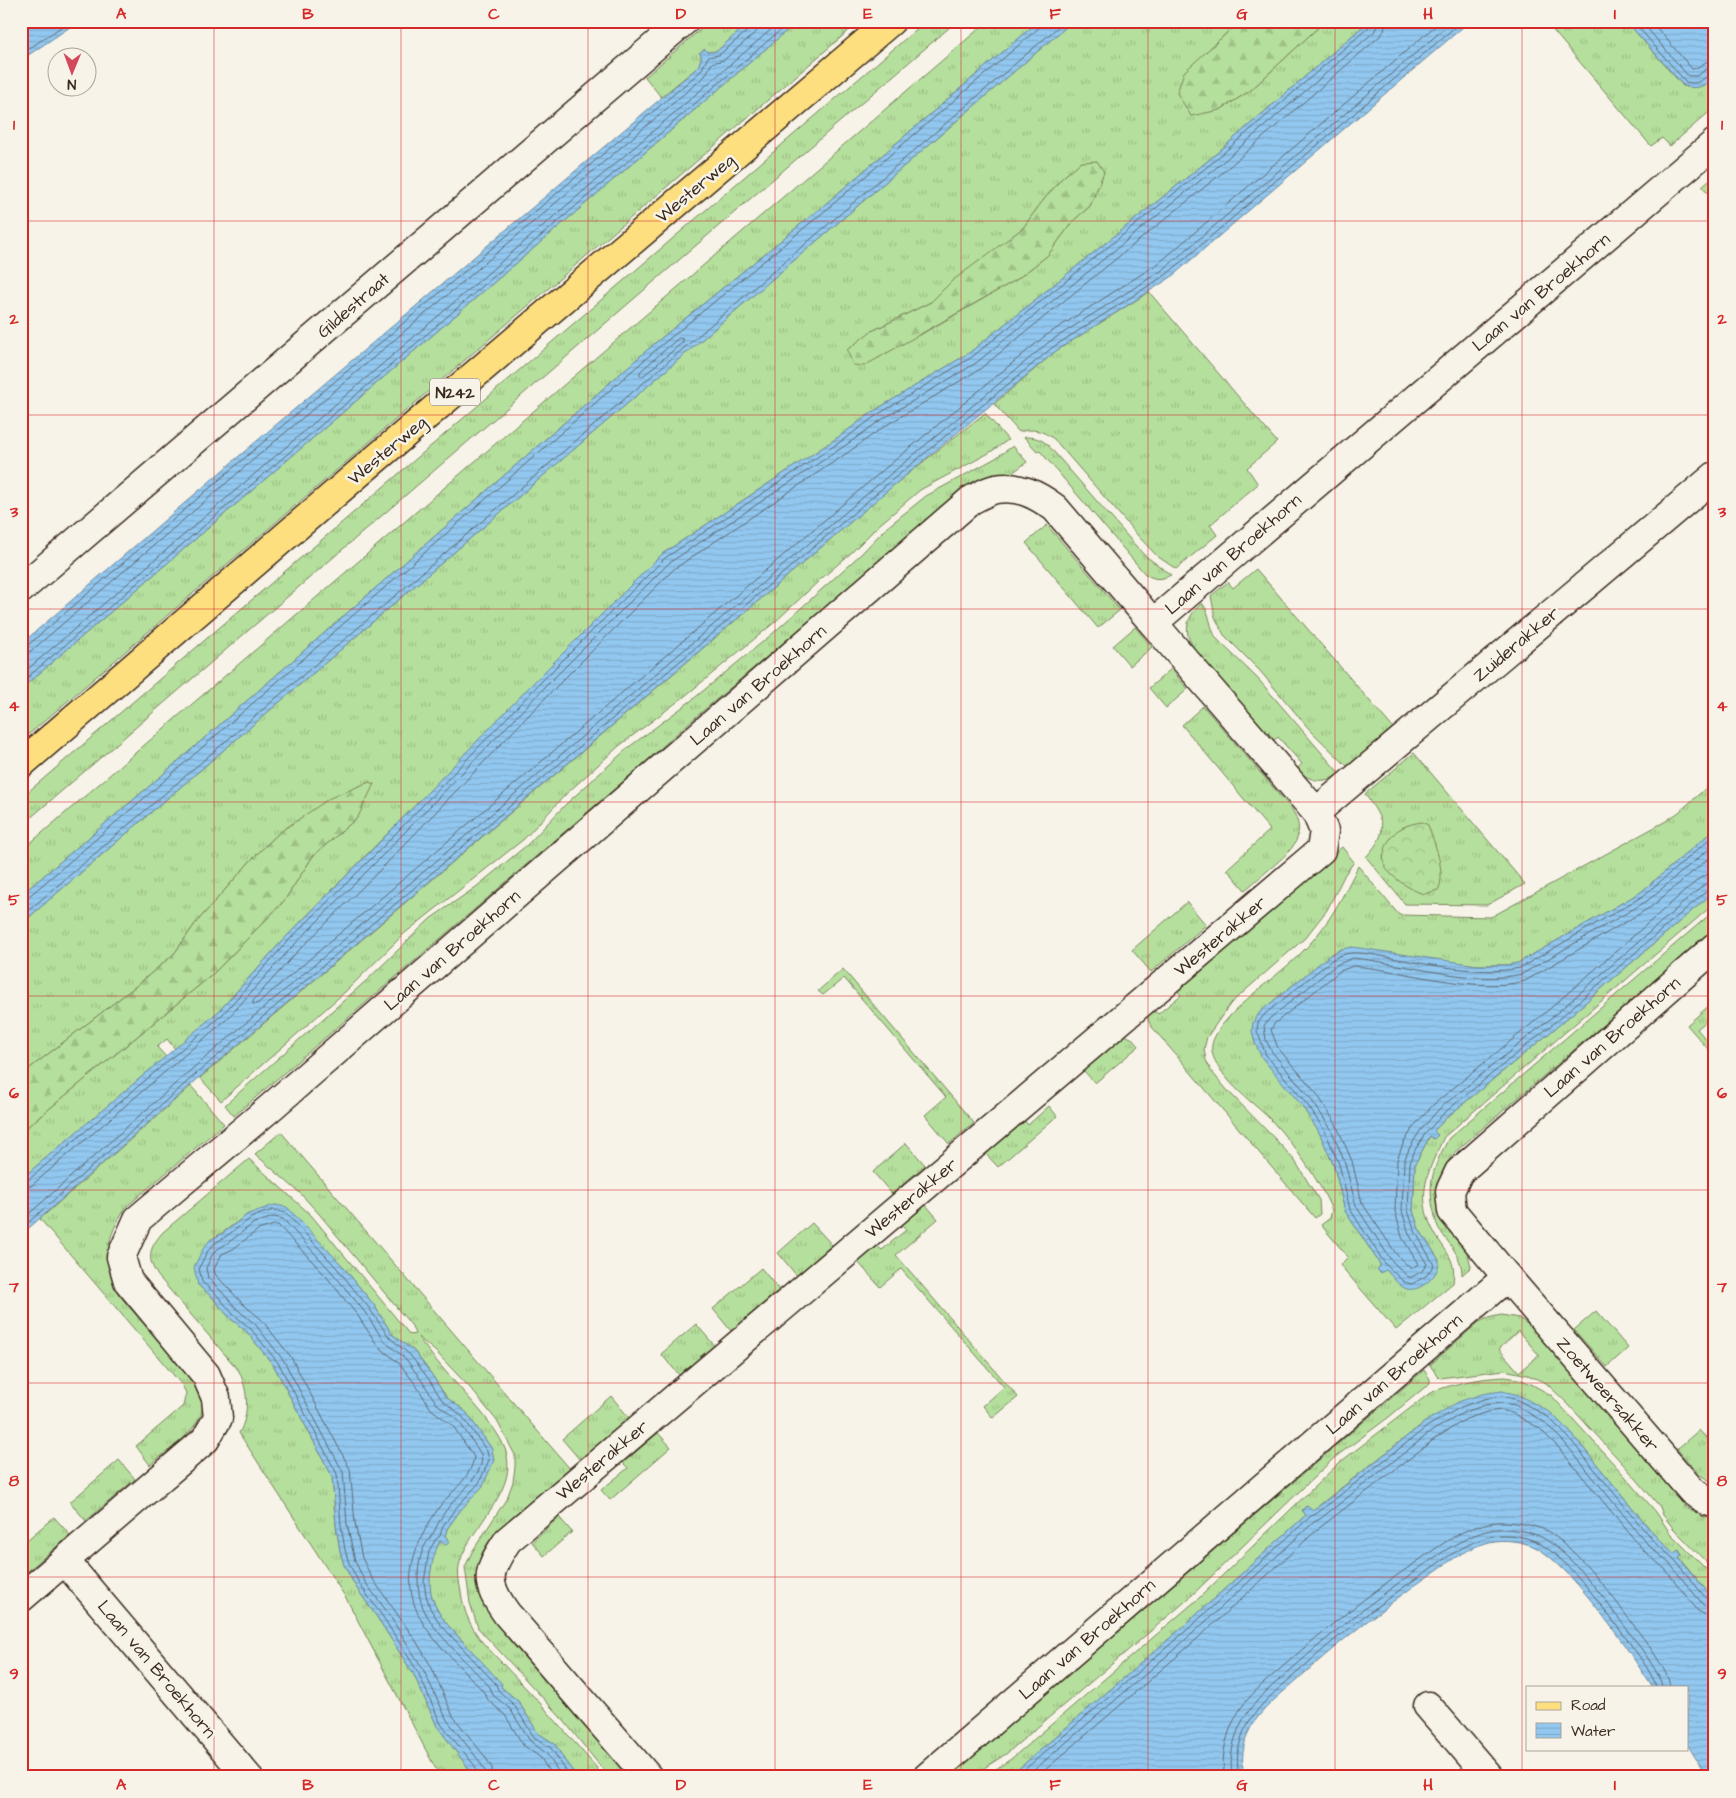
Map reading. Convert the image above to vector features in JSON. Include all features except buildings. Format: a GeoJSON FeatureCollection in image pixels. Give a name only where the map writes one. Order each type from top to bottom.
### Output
{"type":"FeatureCollection","features":[{"type":"Feature","properties":{"kind":"main road","name":"Westerweg"},"geometry":{"type":"LineString","coordinates":[[21,764],[891,21]]}},
{"type":"Feature","properties":{"kind":"street","name":"Gildestraat"},"geometry":{"type":"LineString","coordinates":[[21,589],[684,21]]}},
{"type":"Feature","properties":{"kind":"street","name":"Laan van Broekhorn"},"geometry":{"type":"LineString","coordinates":[[21,1598],[205,1440],[218,1418],[216,1398],[206,1375],[128,1281],[121,1257],[138,1218],[285,1094],[970,500],[995,489],[1018,489],[1037,496],[1055,508],[1153,623],[1715,143]]}},
{"type":"Feature","properties":{"kind":"street","name":"Zuiderakker"},"geometry":{"type":"LineString","coordinates":[[1316,812],[1715,476]]}},
{"type":"Feature","properties":{"kind":"street","name":"Westerakker"},"geometry":{"type":"LineString","coordinates":[[648,1777],[494,1596],[490,1578],[497,1557],[508,1540],[1321,850],[1324,831],[1316,812],[1153,623]]}},
{"type":"Feature","properties":{"kind":"street","name":"Laan van Broekhorn"},"geometry":{"type":"LineString","coordinates":[[926,1777],[1507,1277],[1452,1212],[1450,1191],[1459,1172],[1715,947]]}},
{"type":"Feature","properties":{"kind":"street","name":"Zoetweersakker"},"geometry":{"type":"LineString","coordinates":[[1507,1277],[1692,1491],[1706,1501],[1715,1503]]}},
{"type":"Feature","properties":{"kind":"street","name":"Laan van Broekhorn"},"geometry":{"type":"LineString","coordinates":[[65,1561],[248,1777]]}},
{"type":"Feature","properties":{"kind":"street"},"geometry":{"type":"LineString","coordinates":[[1428,1706],[1489,1777]]}},
{"type":"Feature","properties":{"kind":"green space"},"geometry":{"type":"Polygon","coordinates":[[[710,21],[751,21],[717,51],[699,53],[702,56],[698,67],[661,97],[645,77],[710,21]]]}},
{"type":"Feature","properties":{"kind":"green space"},"geometry":{"type":"Polygon","coordinates":[[[798,21],[860,21],[21,741],[21,689],[798,21]]]}},
{"type":"Feature","properties":{"kind":"green space"},"geometry":{"type":"Polygon","coordinates":[[[926,21],[957,21],[21,826],[21,798],[926,21]]]}},
{"type":"Feature","properties":{"kind":"green space"},"geometry":{"type":"Polygon","coordinates":[[[988,21],[1039,21],[823,206],[654,344],[152,784],[21,895],[21,851],[988,21]]]}},
{"type":"Feature","properties":{"kind":"green space"},"geometry":{"type":"Polygon","coordinates":[[[1073,21],[1240,21],[1210,48],[1220,110],[1251,90],[1325,21],[1369,21],[1210,159],[969,353],[874,411],[840,436],[662,554],[283,940],[219,1011],[175,1049],[167,1039],[157,1047],[166,1057],[21,1179],[21,1132],[213,974],[284,901],[313,856],[358,817],[280,832],[253,858],[195,924],[174,954],[136,986],[21,1075],[21,924],[1073,21]],[[1081,162],[1062,178],[1023,228],[931,302],[870,332],[920,335],[1016,280],[1048,255],[1073,221],[1090,206],[1104,172],[1081,162]]]}},
{"type":"Feature","properties":{"kind":"green space"},"geometry":{"type":"Polygon","coordinates":[[[1240,21],[1325,21],[1251,90],[1220,110],[1191,116],[1177,93],[1184,72],[1240,21]]]}},
{"type":"Feature","properties":{"kind":"green space"},"geometry":{"type":"Polygon","coordinates":[[[1545,21],[1626,21],[1683,86],[1693,88],[1707,83],[1715,77],[1715,107],[1670,146],[1662,138],[1651,146],[1545,21]]]}},
{"type":"Feature","properties":{"kind":"green space"},"geometry":{"type":"Polygon","coordinates":[[[1097,161],[1104,172],[1090,206],[1073,221],[1048,255],[1016,280],[864,366],[853,365],[847,350],[870,332],[931,302],[952,281],[1023,228],[1062,178],[1081,162],[1097,161]]]}},
{"type":"Feature","properties":{"kind":"green space"},"geometry":{"type":"Polygon","coordinates":[[[1715,175],[1715,201],[1702,186],[1715,175]]]}},
{"type":"Feature","properties":{"kind":"green space"},"geometry":{"type":"Polygon","coordinates":[[[1149,292],[1277,442],[1247,468],[1258,484],[1210,525],[1217,535],[1176,569],[1157,556],[1139,537],[1054,439],[1037,431],[1019,432],[994,404],[1056,351],[1149,292]]]}},
{"type":"Feature","properties":{"kind":"green space"},"geometry":{"type":"Polygon","coordinates":[[[985,413],[1008,440],[989,453],[920,490],[879,525],[775,622],[685,696],[619,746],[566,794],[524,839],[405,933],[346,991],[221,1101],[200,1078],[894,485],[985,413]]]}},
{"type":"Feature","properties":{"kind":"green space"},"geometry":{"type":"Polygon","coordinates":[[[1024,437],[1036,438],[1047,444],[1143,554],[1171,575],[1158,579],[1145,574],[1040,451],[1038,452],[1024,437]]]}},
{"type":"Feature","properties":{"kind":"green space"},"geometry":{"type":"Polygon","coordinates":[[[1013,446],[1027,462],[1012,473],[986,478],[973,483],[947,504],[684,727],[234,1116],[225,1105],[367,980],[430,919],[476,887],[527,845],[566,804],[629,747],[692,700],[771,635],[861,554],[886,528],[926,496],[994,459],[1013,446]]]}},
{"type":"Feature","properties":{"kind":"green space"},"geometry":{"type":"Polygon","coordinates":[[[1047,525],[1120,610],[1098,628],[1026,543],[1047,525]]]}},
{"type":"Feature","properties":{"kind":"green space"},"geometry":{"type":"Polygon","coordinates":[[[1256,569],[1393,728],[1348,767],[1310,730],[1260,671],[1224,635],[1215,617],[1211,596],[1228,582],[1233,588],[1256,569]]]}},
{"type":"Feature","properties":{"kind":"green space"},"geometry":{"type":"Polygon","coordinates":[[[1202,603],[1207,611],[1217,639],[1258,679],[1340,774],[1329,779],[1317,780],[1307,777],[1297,769],[1302,764],[1278,737],[1272,742],[1199,657],[1190,642],[1187,629],[1191,616],[1202,603]]]}},
{"type":"Feature","properties":{"kind":"green space"},"geometry":{"type":"Polygon","coordinates":[[[1135,627],[1152,647],[1130,666],[1113,646],[1135,627]]]}},
{"type":"Feature","properties":{"kind":"green space"},"geometry":{"type":"Polygon","coordinates":[[[1171,669],[1188,689],[1166,708],[1149,688],[1171,669]]]}},
{"type":"Feature","properties":{"kind":"green space"},"geometry":{"type":"Polygon","coordinates":[[[1203,706],[1291,808],[1298,826],[1298,834],[1292,848],[1245,890],[1227,869],[1270,830],[1182,725],[1203,706]]]}},
{"type":"Feature","properties":{"kind":"green space"},"geometry":{"type":"Polygon","coordinates":[[[1414,753],[1525,884],[1487,905],[1405,904],[1366,857],[1379,840],[1382,826],[1376,811],[1365,794],[1414,753]]]}},
{"type":"Feature","properties":{"kind":"green space"},"geometry":{"type":"Polygon","coordinates":[[[1715,780],[1715,829],[1641,892],[1518,963],[1478,965],[1342,949],[1330,955],[1261,1011],[1255,1019],[1253,1030],[1255,1043],[1302,1106],[1320,1134],[1334,1166],[1345,1211],[1380,1264],[1380,1267],[1377,1269],[1386,1270],[1402,1286],[1422,1285],[1429,1279],[1439,1260],[1419,1229],[1413,1211],[1415,1164],[1430,1136],[1434,1139],[1438,1135],[1434,1131],[1446,1118],[1558,1026],[1715,891],[1715,903],[1444,1137],[1429,1171],[1426,1182],[1425,1205],[1433,1230],[1451,1260],[1454,1274],[1453,1283],[1396,1330],[1340,1265],[1348,1257],[1321,1225],[1330,1218],[1332,1210],[1320,1186],[1305,1163],[1271,1120],[1236,1088],[1218,1066],[1212,1049],[1216,1035],[1222,1025],[1242,1004],[1298,956],[1316,937],[1336,908],[1358,866],[1399,915],[1491,917],[1666,821],[1715,780]]]}},
{"type":"Feature","properties":{"kind":"green space"},"geometry":{"type":"Polygon","coordinates":[[[369,782],[374,784],[358,817],[313,856],[284,901],[213,974],[21,1132],[21,1075],[136,986],[174,954],[195,924],[253,858],[280,832],[330,798],[369,782]]]}},
{"type":"Feature","properties":{"kind":"green space"},"geometry":{"type":"Polygon","coordinates":[[[1422,822],[1428,825],[1439,858],[1441,875],[1438,890],[1424,894],[1395,878],[1386,868],[1383,860],[1387,844],[1396,831],[1408,825],[1422,822]]]}},
{"type":"Feature","properties":{"kind":"green space"},"geometry":{"type":"Polygon","coordinates":[[[1342,847],[1354,862],[1345,874],[1327,910],[1305,938],[1231,1003],[1207,1037],[1204,1049],[1211,1071],[1295,1161],[1319,1200],[1320,1214],[1315,1218],[1152,1027],[1148,1018],[1153,1010],[1158,1014],[1181,995],[1176,989],[1342,847]]]}},
{"type":"Feature","properties":{"kind":"green space"},"geometry":{"type":"Polygon","coordinates":[[[1187,902],[1206,925],[1151,972],[1132,950],[1187,902]]]}},
{"type":"Feature","properties":{"kind":"green space"},"geometry":{"type":"Polygon","coordinates":[[[1715,910],[1715,929],[1455,1152],[1449,1160],[1439,1185],[1469,1258],[1471,1267],[1462,1275],[1457,1255],[1437,1225],[1431,1198],[1434,1172],[1449,1138],[1715,910]]]}},
{"type":"Feature","properties":{"kind":"green space"},"geometry":{"type":"Polygon","coordinates":[[[843,969],[974,1123],[949,1144],[925,1115],[946,1097],[844,978],[823,995],[818,991],[843,969]]]}},
{"type":"Feature","properties":{"kind":"green space"},"geometry":{"type":"Polygon","coordinates":[[[1711,1004],[1715,1009],[1715,1014],[1697,1029],[1715,1050],[1715,1057],[1687,1025],[1711,1004]]]}},
{"type":"Feature","properties":{"kind":"green space"},"geometry":{"type":"Polygon","coordinates":[[[1125,1035],[1133,1039],[1139,1046],[1095,1083],[1083,1070],[1120,1037],[1125,1035]]]}},
{"type":"Feature","properties":{"kind":"green space"},"geometry":{"type":"Polygon","coordinates":[[[191,1086],[224,1124],[127,1206],[114,1228],[108,1249],[110,1271],[119,1295],[198,1387],[203,1400],[201,1414],[190,1431],[150,1465],[136,1446],[183,1406],[186,1393],[182,1385],[40,1219],[191,1086]]]}},
{"type":"Feature","properties":{"kind":"green space"},"geometry":{"type":"Polygon","coordinates":[[[1049,1106],[1057,1116],[998,1167],[985,1153],[1024,1120],[1028,1125],[1049,1106]]]}},
{"type":"Feature","properties":{"kind":"green space"},"geometry":{"type":"Polygon","coordinates":[[[281,1132],[571,1470],[493,1536],[481,1556],[477,1579],[634,1777],[609,1777],[564,1721],[478,1628],[470,1603],[465,1567],[472,1552],[507,1498],[513,1482],[515,1467],[515,1455],[497,1421],[472,1390],[436,1352],[418,1337],[482,1413],[500,1439],[507,1456],[508,1470],[504,1484],[498,1497],[465,1549],[459,1566],[458,1573],[468,1619],[483,1643],[540,1703],[596,1767],[602,1777],[577,1777],[555,1744],[538,1733],[518,1701],[501,1687],[473,1652],[444,1621],[435,1606],[429,1582],[433,1553],[441,1541],[450,1541],[445,1536],[447,1529],[459,1512],[492,1449],[466,1412],[446,1397],[414,1351],[392,1334],[374,1305],[340,1263],[248,1214],[210,1240],[198,1285],[212,1297],[230,1318],[247,1332],[274,1366],[332,1476],[336,1525],[344,1565],[356,1587],[414,1675],[437,1726],[475,1777],[440,1777],[346,1598],[239,1433],[243,1426],[247,1402],[239,1371],[158,1276],[152,1264],[151,1253],[152,1248],[163,1232],[249,1159],[311,1215],[410,1335],[415,1334],[412,1326],[320,1215],[300,1193],[255,1154],[281,1132]]]}},
{"type":"Feature","properties":{"kind":"green space"},"geometry":{"type":"Polygon","coordinates":[[[906,1143],[925,1165],[892,1194],[873,1172],[906,1143]]]}},
{"type":"Feature","properties":{"kind":"green space"},"geometry":{"type":"Polygon","coordinates":[[[925,1204],[938,1219],[896,1255],[1018,1397],[993,1418],[983,1406],[1004,1387],[901,1269],[880,1287],[858,1262],[877,1246],[882,1250],[906,1230],[902,1224],[925,1204]]]}},
{"type":"Feature","properties":{"kind":"green space"},"geometry":{"type":"Polygon","coordinates":[[[812,1223],[832,1245],[797,1276],[778,1253],[812,1223]]]}},
{"type":"Feature","properties":{"kind":"green space"},"geometry":{"type":"Polygon","coordinates":[[[761,1268],[779,1290],[731,1331],[713,1309],[761,1268]]]}},
{"type":"Feature","properties":{"kind":"green space"},"geometry":{"type":"Polygon","coordinates":[[[1596,1311],[1628,1348],[1607,1367],[1574,1330],[1596,1311]]]}},
{"type":"Feature","properties":{"kind":"green space"},"geometry":{"type":"Polygon","coordinates":[[[1501,1315],[1519,1318],[1536,1330],[1686,1507],[1703,1517],[1715,1519],[1715,1571],[1673,1528],[1663,1515],[1660,1507],[1633,1475],[1567,1403],[1546,1383],[1528,1375],[1504,1370],[1440,1378],[1436,1374],[1430,1365],[1479,1322],[1501,1315]],[[1518,1331],[1499,1349],[1519,1372],[1539,1355],[1518,1331]]]}},
{"type":"Feature","properties":{"kind":"green space"},"geometry":{"type":"Polygon","coordinates":[[[696,1324],[715,1346],[680,1376],[661,1354],[696,1324]]]}},
{"type":"Feature","properties":{"kind":"green space"},"geometry":{"type":"Polygon","coordinates":[[[1424,1370],[1430,1379],[1430,1383],[1389,1417],[1334,1458],[1186,1601],[1006,1754],[970,1777],[949,1777],[1424,1370]]]}},
{"type":"Feature","properties":{"kind":"green space"},"geometry":{"type":"Polygon","coordinates":[[[1505,1377],[1519,1379],[1551,1395],[1656,1512],[1670,1533],[1715,1578],[1715,1601],[1679,1557],[1682,1555],[1679,1550],[1675,1554],[1658,1539],[1572,1434],[1425,1422],[1312,1511],[1306,1506],[1302,1510],[1306,1515],[1185,1625],[1009,1777],[984,1777],[1011,1759],[1198,1599],[1339,1463],[1430,1393],[1448,1386],[1505,1377]]]}},
{"type":"Feature","properties":{"kind":"green space"},"geometry":{"type":"Polygon","coordinates":[[[611,1396],[630,1419],[580,1460],[562,1439],[611,1396]]]}},
{"type":"Feature","properties":{"kind":"green space"},"geometry":{"type":"Polygon","coordinates":[[[1699,1430],[1715,1448],[1715,1484],[1700,1475],[1677,1449],[1699,1430]]]}},
{"type":"Feature","properties":{"kind":"green space"},"geometry":{"type":"Polygon","coordinates":[[[658,1433],[671,1447],[610,1500],[601,1490],[628,1468],[623,1463],[658,1433]]]}},
{"type":"Feature","properties":{"kind":"green space"},"geometry":{"type":"Polygon","coordinates":[[[119,1460],[135,1479],[86,1521],[70,1502],[119,1460]]]}},
{"type":"Feature","properties":{"kind":"green space"},"geometry":{"type":"Polygon","coordinates":[[[54,1517],[70,1535],[21,1577],[21,1545],[54,1517]]]}},
{"type":"Feature","properties":{"kind":"green space"},"geometry":{"type":"Polygon","coordinates":[[[559,1517],[572,1532],[544,1556],[532,1542],[559,1517]]]}},
{"type":"Feature","properties":{"kind":"water"},"geometry":{"type":"Polygon","coordinates":[[[37,21],[79,21],[21,60],[21,32],[37,21]]]}},
{"type":"Feature","properties":{"kind":"water"},"geometry":{"type":"Polygon","coordinates":[[[751,21],[798,21],[21,689],[21,644],[238,457],[698,67],[702,56],[699,53],[705,49],[707,52],[717,51],[751,21]]]}},
{"type":"Feature","properties":{"kind":"water"},"geometry":{"type":"Polygon","coordinates":[[[1039,21],[1073,21],[21,924],[21,895],[152,784],[654,344],[823,206],[1039,21]]]}},
{"type":"Feature","properties":{"kind":"water"},"geometry":{"type":"Polygon","coordinates":[[[1369,21],[1470,21],[1170,278],[1056,351],[894,485],[200,1077],[21,1235],[21,1179],[219,1011],[283,940],[537,679],[662,554],[840,436],[874,411],[969,353],[1210,159],[1369,21]]]}},
{"type":"Feature","properties":{"kind":"water"},"geometry":{"type":"Polygon","coordinates":[[[1626,21],[1715,21],[1715,77],[1701,86],[1693,88],[1684,86],[1626,21]]]}},
{"type":"Feature","properties":{"kind":"water"},"geometry":{"type":"Polygon","coordinates":[[[1715,829],[1715,891],[1558,1026],[1446,1118],[1434,1131],[1438,1135],[1434,1139],[1430,1136],[1415,1164],[1413,1211],[1419,1229],[1439,1260],[1433,1277],[1418,1288],[1407,1289],[1398,1284],[1386,1270],[1380,1273],[1377,1269],[1380,1267],[1380,1264],[1345,1211],[1334,1166],[1320,1134],[1302,1106],[1262,1058],[1255,1043],[1252,1031],[1253,1022],[1261,1011],[1330,955],[1342,949],[1352,947],[1477,965],[1518,963],[1641,892],[1715,829]]]}},
{"type":"Feature","properties":{"kind":"water"},"geometry":{"type":"Polygon","coordinates":[[[274,1205],[287,1207],[340,1263],[374,1305],[392,1334],[414,1351],[446,1397],[466,1412],[492,1449],[494,1460],[483,1486],[459,1512],[447,1529],[445,1536],[450,1542],[446,1545],[440,1541],[437,1548],[431,1570],[431,1593],[439,1613],[452,1630],[502,1684],[501,1687],[518,1701],[538,1733],[555,1744],[577,1777],[475,1777],[437,1726],[414,1675],[356,1587],[344,1565],[336,1525],[332,1476],[274,1366],[247,1332],[230,1318],[212,1297],[198,1285],[194,1267],[210,1240],[223,1233],[248,1214],[274,1205]]]}},
{"type":"Feature","properties":{"kind":"water"},"geometry":{"type":"Polygon","coordinates":[[[1502,1391],[1519,1395],[1551,1413],[1572,1434],[1658,1539],[1674,1553],[1678,1550],[1682,1555],[1679,1558],[1715,1601],[1715,1777],[1703,1770],[1688,1746],[1688,1686],[1651,1686],[1596,1606],[1559,1565],[1542,1551],[1527,1544],[1506,1540],[1491,1542],[1462,1553],[1393,1601],[1328,1653],[1278,1697],[1259,1715],[1248,1734],[1244,1746],[1243,1759],[1245,1777],[1009,1777],[1185,1625],[1306,1515],[1302,1510],[1307,1506],[1313,1511],[1425,1422],[1458,1402],[1482,1394],[1502,1391]]]}}]}
